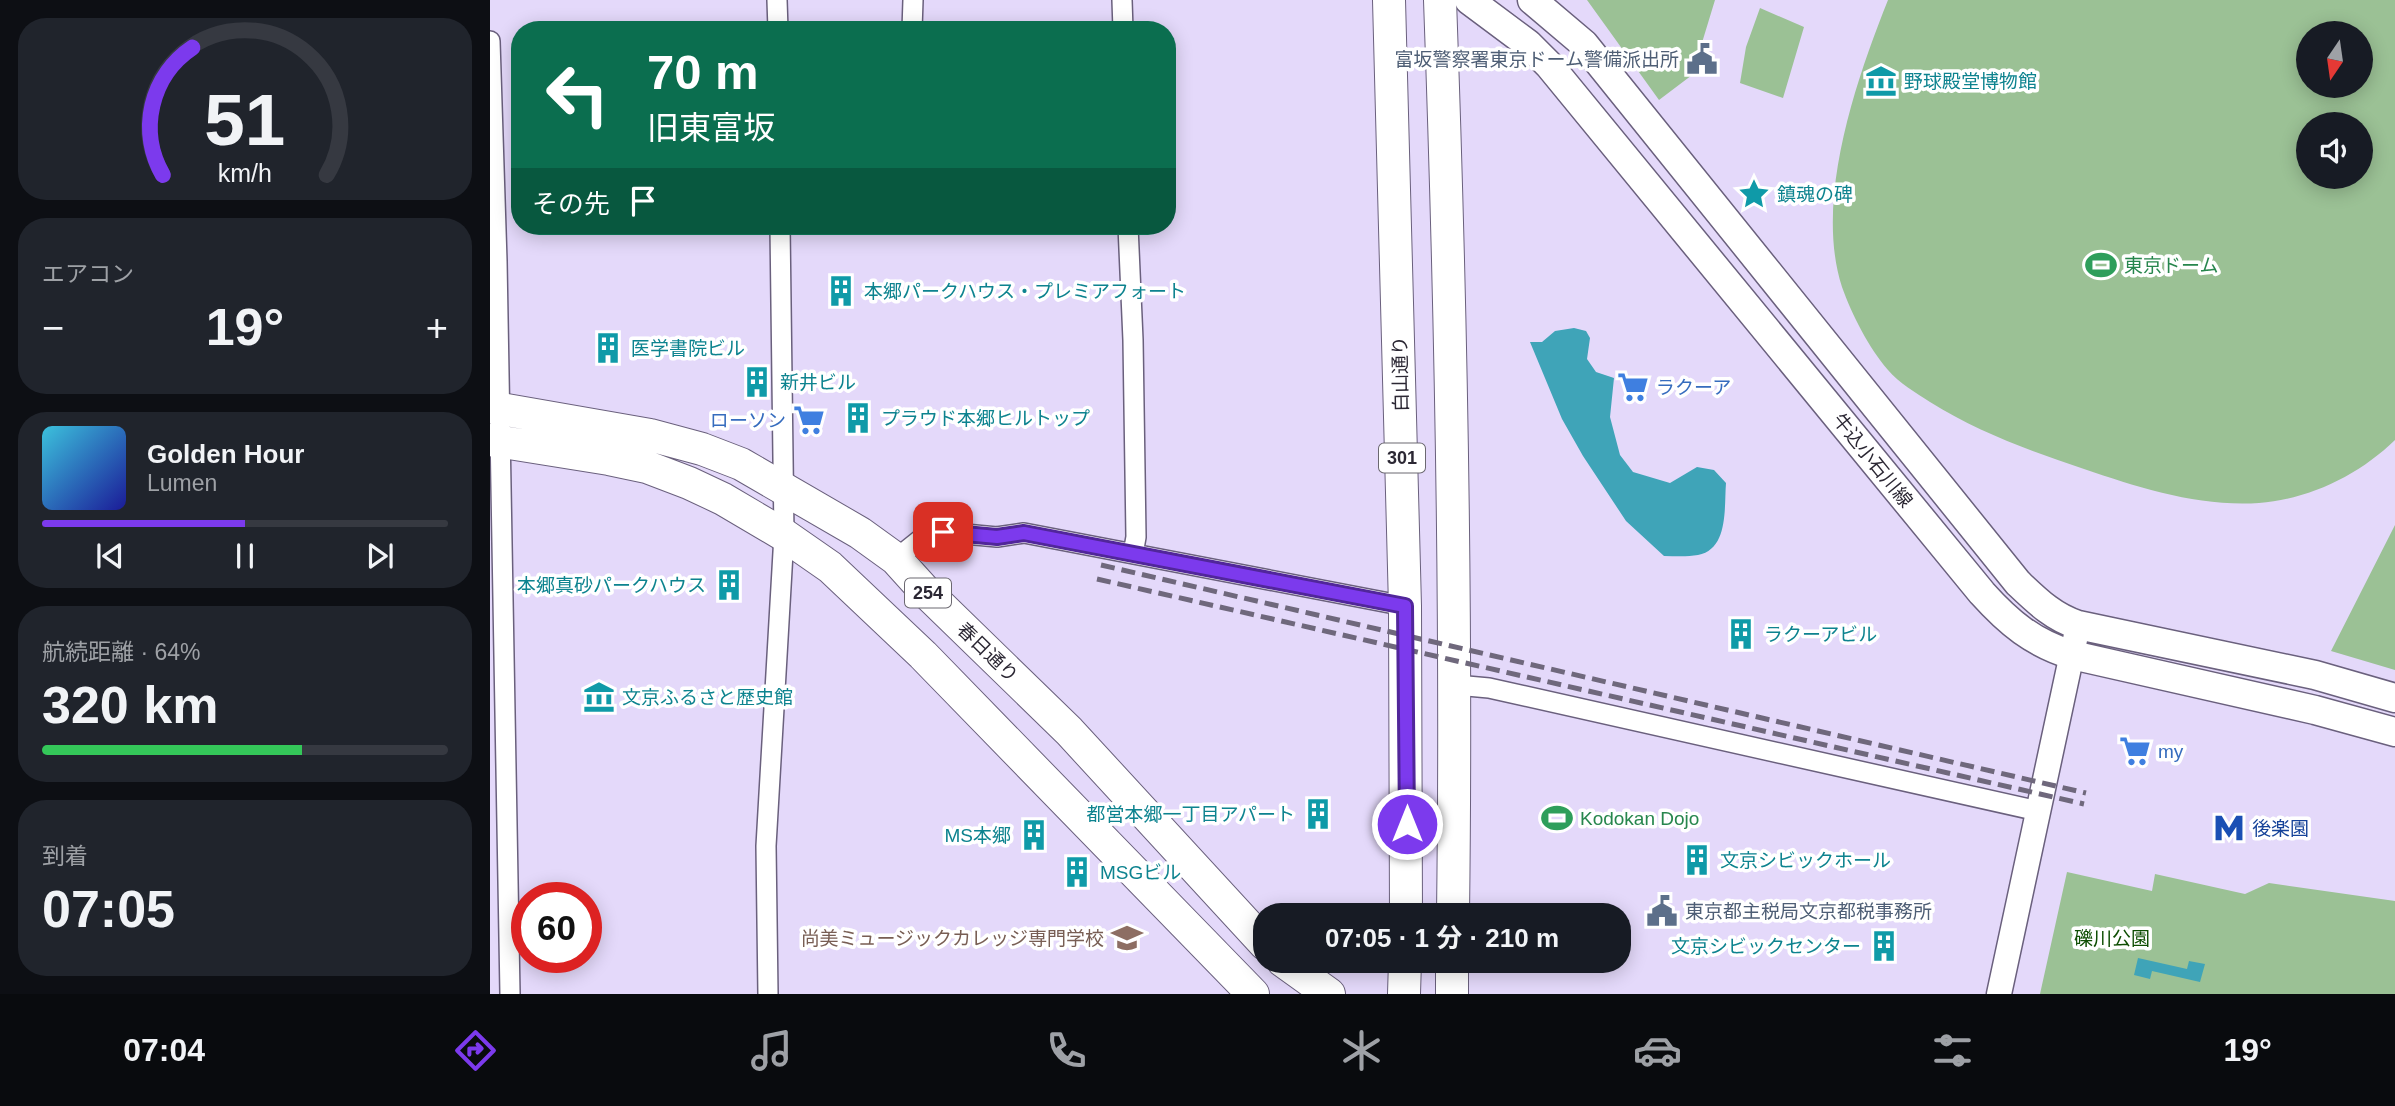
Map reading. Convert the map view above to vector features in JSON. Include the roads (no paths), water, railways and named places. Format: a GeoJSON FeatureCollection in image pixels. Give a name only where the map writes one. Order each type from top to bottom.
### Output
{"type":"FeatureCollection","features":[{"type":"Feature","properties":{"kind":"main road","name":"白山通り"},"geometry":{"type":"LineString","coordinates":[[1389,0],[1405,606],[1406,903]]}},
{"type":"Feature","properties":{"kind":"main road","name":"301"},"geometry":{"type":"LineString","coordinates":[[1440,0],[1451,359],[1456,685],[1453,903]]}},
{"type":"Feature","properties":{"kind":"main road","name":"牛込小石川線"},"geometry":{"type":"LineString","coordinates":[[1469,0],[1528,44],[1549,65],[2004,618],[2035,641],[2072,654],[2315,710],[2395,732]]}},
{"type":"Feature","properties":{"kind":"main road","name":"牛込小石川線"},"geometry":{"type":"LineString","coordinates":[[1532,0],[1570,31],[1591,53],[2018,583],[2052,614],[2078,625],[2315,675],[2395,698]]}},
{"type":"Feature","properties":{"kind":"main road","name":"春日通り"},"geometry":{"type":"LineString","coordinates":[[494,408],[678,442],[741,464],[860,533],[896,559],[924,590],[1069,731],[1253,931]]}},
{"type":"Feature","properties":{"kind":"main road","name":"254"},"geometry":{"type":"LineString","coordinates":[[495,441],[647,467],[723,499],[784,535],[830,567],[923,655],[1253,994]]}},
{"type":"Feature","properties":{"kind":"main road"},"geometry":{"type":"LineString","coordinates":[[1300,973],[1329,994]]}},
{"type":"Feature","properties":{"kind":"main road"},"geometry":{"type":"LineString","coordinates":[[1405,973],[1405,994]]}},
{"type":"Feature","properties":{"kind":"main road"},"geometry":{"type":"LineString","coordinates":[[1452,973],[1452,994]]}},
{"type":"Feature","properties":{"kind":"street"},"geometry":{"type":"LineString","coordinates":[[777,0],[778,21]]}},
{"type":"Feature","properties":{"kind":"street"},"geometry":{"type":"LineString","coordinates":[[912,21],[913,0]]}},
{"type":"Feature","properties":{"kind":"street"},"geometry":{"type":"LineString","coordinates":[[1122,0],[1123,21]]}},
{"type":"Feature","properties":{"kind":"street"},"geometry":{"type":"LineString","coordinates":[[490,41],[494,408],[510,994]]}},
{"type":"Feature","properties":{"kind":"street"},"geometry":{"type":"LineString","coordinates":[[768,994],[766,846],[784,535],[780,235]]}},
{"type":"Feature","properties":{"kind":"street"},"geometry":{"type":"LineString","coordinates":[[1128,235],[1136,537],[1133,554]]}},
{"type":"Feature","properties":{"kind":"street"},"geometry":{"type":"LineString","coordinates":[[896,559],[926,535],[943,532],[997,537],[1024,533],[1405,606]]}},
{"type":"Feature","properties":{"kind":"street"},"geometry":{"type":"LineString","coordinates":[[1999,994],[2078,625]]}},
{"type":"Feature","properties":{"kind":"street"},"geometry":{"type":"LineString","coordinates":[[1456,685],[1489,688],[2038,811]]}},
{"type":"Feature","properties":{"kind":"water"},"geometry":{"type":"Polygon","coordinates":[[[1574,328],[1586,331],[1590,338],[1587,359],[1596,372],[1614,378],[1610,417],[1620,455],[1633,472],[1670,483],[1697,467],[1714,470],[1726,483],[1723,526],[1715,545],[1708,551],[1694,556],[1664,556],[1626,521],[1583,456],[1562,419],[1530,342],[1542,342],[1555,331],[1574,328]]]}},
{"type":"Feature","properties":{"kind":"water"},"geometry":{"type":"Polygon","coordinates":[[[2138,958],[2187,969],[2189,961],[2205,964],[2200,982],[2152,971],[2150,979],[2134,975],[2138,958]]]}},
{"type":"Feature","properties":{"kind":"railway"},"geometry":{"type":"LineString","coordinates":[[1101,565],[2086,793]]}},
{"type":"Feature","properties":{"kind":"railway"},"geometry":{"type":"LineString","coordinates":[[1097,579],[2084,804]]}},
{"type":"Feature","properties":{"kind":"place","name":"富坂警察署東京ドーム警備派出所"},"geometry":{"type":"Point","coordinates":[1702,59]}},
{"type":"Feature","properties":{"kind":"place","name":"野球殿堂博物館"},"geometry":{"type":"Point","coordinates":[1881,81]}},
{"type":"Feature","properties":{"kind":"place","name":"鎮魂の碑"},"geometry":{"type":"Point","coordinates":[1754,194]}},
{"type":"Feature","properties":{"kind":"place","name":"東京ドーム"},"geometry":{"type":"Point","coordinates":[2101,265]}},
{"type":"Feature","properties":{"kind":"place","name":"本郷パークハウス・プレミアフォート"},"geometry":{"type":"Point","coordinates":[841,291]}},
{"type":"Feature","properties":{"kind":"place","name":"医学書院ビル"},"geometry":{"type":"Point","coordinates":[608,348]}},
{"type":"Feature","properties":{"kind":"place","name":"新井ビル"},"geometry":{"type":"Point","coordinates":[757,382]}},
{"type":"Feature","properties":{"kind":"place","name":"ラクーア"},"geometry":{"type":"Point","coordinates":[1633,387]}},
{"type":"Feature","properties":{"kind":"place","name":"プラウド本郷ヒルトップ"},"geometry":{"type":"Point","coordinates":[858,418]}},
{"type":"Feature","properties":{"kind":"place","name":"ローソン"},"geometry":{"type":"Point","coordinates":[809,420]}},
{"type":"Feature","properties":{"kind":"place","name":"本郷真砂パークハウス"},"geometry":{"type":"Point","coordinates":[729,585]}},
{"type":"Feature","properties":{"kind":"place","name":"ラクーアビル"},"geometry":{"type":"Point","coordinates":[1741,634]}},
{"type":"Feature","properties":{"kind":"place","name":"文京ふるさと歴史館"},"geometry":{"type":"Point","coordinates":[599,697]}},
{"type":"Feature","properties":{"kind":"place","name":"my"},"geometry":{"type":"Point","coordinates":[2135,751]}},
{"type":"Feature","properties":{"kind":"place","name":"都営本郷一丁目アパート"},"geometry":{"type":"Point","coordinates":[1318,814]}},
{"type":"Feature","properties":{"kind":"place","name":"Kodokan Dojo"},"geometry":{"type":"Point","coordinates":[1557,818]}},
{"type":"Feature","properties":{"kind":"place","name":"後楽園"},"geometry":{"type":"Point","coordinates":[2229,828]}},
{"type":"Feature","properties":{"kind":"place","name":"MS本郷"},"geometry":{"type":"Point","coordinates":[1034,835]}},
{"type":"Feature","properties":{"kind":"place","name":"文京シビックホール"},"geometry":{"type":"Point","coordinates":[1697,860]}},
{"type":"Feature","properties":{"kind":"place","name":"MSGビル"},"geometry":{"type":"Point","coordinates":[1077,872]}},
{"type":"Feature","properties":{"kind":"place","name":"東京都主税局文京都税事務所"},"geometry":{"type":"Point","coordinates":[1662,911]}},
{"type":"Feature","properties":{"kind":"place","name":"尚美ミュージックカレッジ専門学校"},"geometry":{"type":"Point","coordinates":[1127,938]}},
{"type":"Feature","properties":{"kind":"place","name":"文京シビックセンター"},"geometry":{"type":"Point","coordinates":[1884,946]}},
{"type":"Feature","properties":{"kind":"park label","name":"礫川公園"},"geometry":{"type":"Point","coordinates":[2112,938]}}]}
